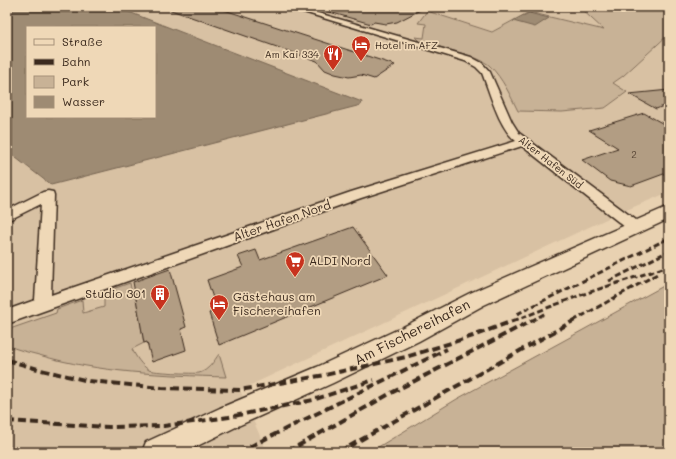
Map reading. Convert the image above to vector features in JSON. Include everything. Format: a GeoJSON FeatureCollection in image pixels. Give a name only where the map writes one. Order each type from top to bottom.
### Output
{"type":"FeatureCollection","features":[{"type":"Feature","properties":{"kind":"street","name":"Alter Hafen Süd"},"geometry":{"type":"LineString","coordinates":[[290,7],[468,60],[479,65],[486,72],[507,122],[515,134],[634,227]]}},
{"type":"Feature","properties":{"kind":"street","name":"Alter Hafen Nord"},"geometry":{"type":"LineString","coordinates":[[7,317],[356,196],[524,142]]}},
{"type":"Feature","properties":{"kind":"street"},"geometry":{"type":"LineString","coordinates":[[7,216],[48,195],[43,304]]}},
{"type":"Feature","properties":{"kind":"street","name":"Am Fischereihafen"},"geometry":{"type":"LineString","coordinates":[[156,452],[229,417],[325,375],[477,300],[669,212]]}},
{"type":"Feature","properties":{"kind":"shaded area"},"geometry":{"type":"Polygon","coordinates":[[[116,7],[579,7],[605,31],[529,12],[493,32],[428,11],[419,23],[426,24],[424,38],[416,37],[476,59],[489,66],[506,85],[518,111],[562,112],[605,108],[627,92],[613,83],[623,76],[669,34],[669,192],[617,214],[240,390],[267,452],[7,452],[7,151],[51,185],[362,102],[116,7]]]}},
{"type":"Feature","properties":{"kind":"green space"},"geometry":{"type":"Polygon","coordinates":[[[579,7],[669,7],[669,34],[623,76],[613,83],[627,92],[605,108],[562,112],[518,111],[509,93],[495,71],[490,66],[476,58],[420,42],[415,37],[424,38],[426,24],[418,23],[427,11],[492,32],[529,12],[604,30],[579,7]]]}},
{"type":"Feature","properties":{"kind":"green space"},"geometry":{"type":"Polygon","coordinates":[[[130,283],[132,294],[135,293],[144,343],[132,349],[144,366],[152,371],[199,373],[208,368],[219,354],[226,377],[155,374],[85,366],[23,351],[7,345],[7,330],[56,313],[57,309],[82,300],[83,313],[104,307],[104,292],[130,283]]]}},
{"type":"Feature","properties":{"kind":"green space"},"geometry":{"type":"Polygon","coordinates":[[[669,283],[669,452],[370,452],[457,399],[669,283]]]}},
{"type":"Feature","properties":{"kind":"water"},"geometry":{"type":"Polygon","coordinates":[[[7,7],[116,7],[362,102],[361,105],[51,185],[7,151],[7,7]]]}},
{"type":"Feature","properties":{"kind":"water"},"geometry":{"type":"Polygon","coordinates":[[[529,13],[549,18],[535,27],[513,21],[529,13]]]}},
{"type":"Feature","properties":{"kind":"building"},"geometry":{"type":"Polygon","coordinates":[[[169,7],[215,7],[395,65],[374,79],[361,75],[349,77],[335,74],[325,70],[317,61],[168,9],[169,7]]]}},
{"type":"Feature","properties":{"kind":"building"},"geometry":{"type":"Polygon","coordinates":[[[327,7],[426,7],[397,22],[386,24],[374,22],[371,24],[326,11],[327,7]]]}},
{"type":"Feature","properties":{"kind":"building"},"geometry":{"type":"Polygon","coordinates":[[[669,90],[669,104],[656,109],[629,94],[669,90]]]}},
{"type":"Feature","properties":{"kind":"building"},"geometry":{"type":"Polygon","coordinates":[[[644,113],[669,127],[669,172],[631,186],[610,181],[582,160],[618,148],[589,130],[644,113]]]}},
{"type":"Feature","properties":{"kind":"building"},"geometry":{"type":"Polygon","coordinates":[[[353,227],[388,275],[219,345],[209,313],[217,310],[207,280],[243,267],[238,256],[256,250],[260,260],[353,227]]]}},
{"type":"Feature","properties":{"kind":"building","name":"Studio 301"},"geometry":{"type":"Polygon","coordinates":[[[170,269],[186,327],[181,329],[186,350],[152,362],[147,342],[144,343],[133,282],[170,269]]]}},
{"type":"Feature","properties":{"kind":"railway"},"geometry":{"type":"LineString","coordinates":[[517,314],[669,238]]}},
{"type":"Feature","properties":{"kind":"railway"},"geometry":{"type":"LineString","coordinates":[[609,281],[669,251]]}},
{"type":"Feature","properties":{"kind":"railway"},"geometry":{"type":"LineString","coordinates":[[513,321],[581,295],[669,266]]}},
{"type":"Feature","properties":{"kind":"railway"},"geometry":{"type":"LineString","coordinates":[[573,321],[659,273]]}},
{"type":"Feature","properties":{"kind":"railway"},"geometry":{"type":"LineString","coordinates":[[531,321],[546,313]]}},
{"type":"Feature","properties":{"kind":"railway"},"geometry":{"type":"LineString","coordinates":[[7,360],[41,370],[89,381],[162,388],[240,390],[325,375],[406,357],[473,336],[515,320]]}},
{"type":"Feature","properties":{"kind":"railway"},"geometry":{"type":"LineString","coordinates":[[287,452],[393,392],[533,320]]}},
{"type":"Feature","properties":{"kind":"railway"},"geometry":{"type":"LineString","coordinates":[[339,452],[575,320]]}},
{"type":"Feature","properties":{"kind":"railway"},"geometry":{"type":"LineString","coordinates":[[239,452],[447,349]]}},
{"type":"Feature","properties":{"kind":"railway"},"geometry":{"type":"LineString","coordinates":[[7,421],[109,427],[164,426],[229,417],[313,400],[374,380]]}},
{"type":"Feature","properties":{"kind":"place","name":"Hotel im AFZ"},"geometry":{"type":"Point","coordinates":[361,62]}},
{"type":"Feature","properties":{"kind":"place","name":"Am Kai 334"},"geometry":{"type":"Point","coordinates":[333,71]}},
{"type":"Feature","properties":{"kind":"place","name":"ALDI Nord"},"geometry":{"type":"Point","coordinates":[295,278]}},
{"type":"Feature","properties":{"kind":"place","name":"Studio 301"},"geometry":{"type":"Point","coordinates":[160,311]}},
{"type":"Feature","properties":{"kind":"place","name":"Gästehaus am Fischereihafen"},"geometry":{"type":"Point","coordinates":[219,321]}}]}
